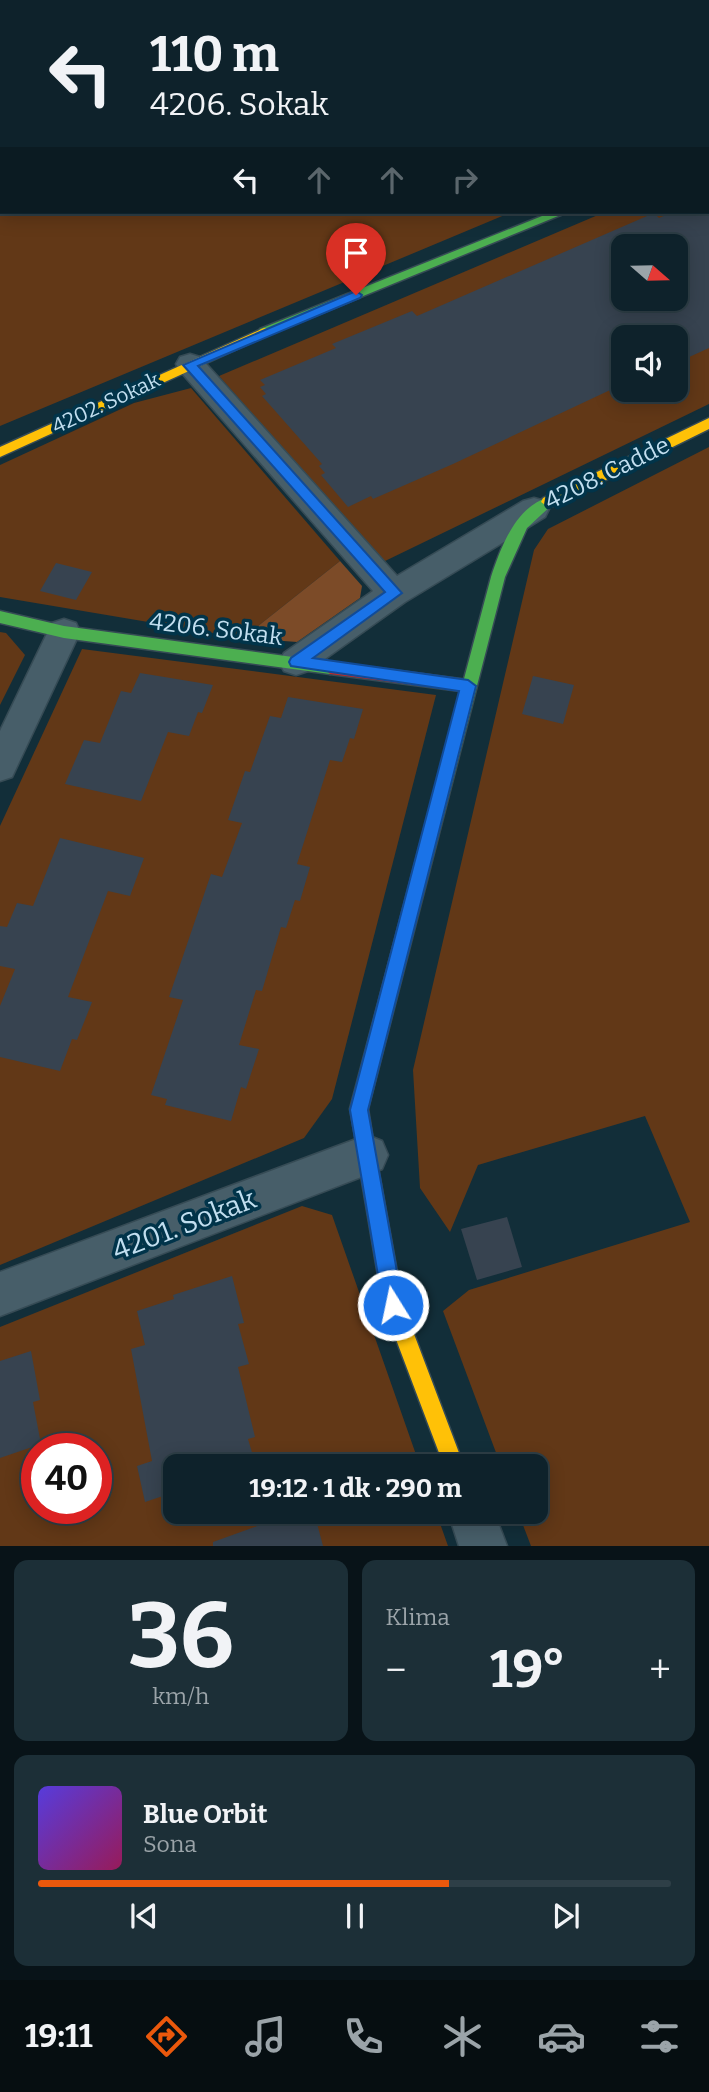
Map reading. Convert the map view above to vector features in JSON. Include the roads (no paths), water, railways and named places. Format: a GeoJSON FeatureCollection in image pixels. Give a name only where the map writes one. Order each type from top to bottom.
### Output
{"type":"FeatureCollection","features":[{"type":"Feature","properties":{"kind":"street","name":"4202. Sokak"},"geometry":{"type":"LineString","coordinates":[[0,452],[190,365],[557,214]]}},
{"type":"Feature","properties":{"kind":"street"},"geometry":{"type":"LineString","coordinates":[[190,365],[394,593]]}},
{"type":"Feature","properties":{"kind":"street","name":"4208. Cadde"},"geometry":{"type":"LineString","coordinates":[[449,1454],[393,1305],[359,1110],[468,686],[498,577],[511,541],[534,509],[709,422]]}},
{"type":"Feature","properties":{"kind":"street"},"geometry":{"type":"LineString","coordinates":[[296,662],[394,593],[534,509]]}},
{"type":"Feature","properties":{"kind":"street","name":"4206. Sokak"},"geometry":{"type":"LineString","coordinates":[[0,617],[64,632],[468,686]]}},
{"type":"Feature","properties":{"kind":"street"},"geometry":{"type":"LineString","coordinates":[[0,766],[64,632]]}},
{"type":"Feature","properties":{"kind":"street","name":"4201. Sokak"},"geometry":{"type":"LineString","coordinates":[[0,1294],[367,1154]]}},
{"type":"Feature","properties":{"kind":"street"},"geometry":{"type":"LineString","coordinates":[[475,1524],[483,1546]]}}]}
